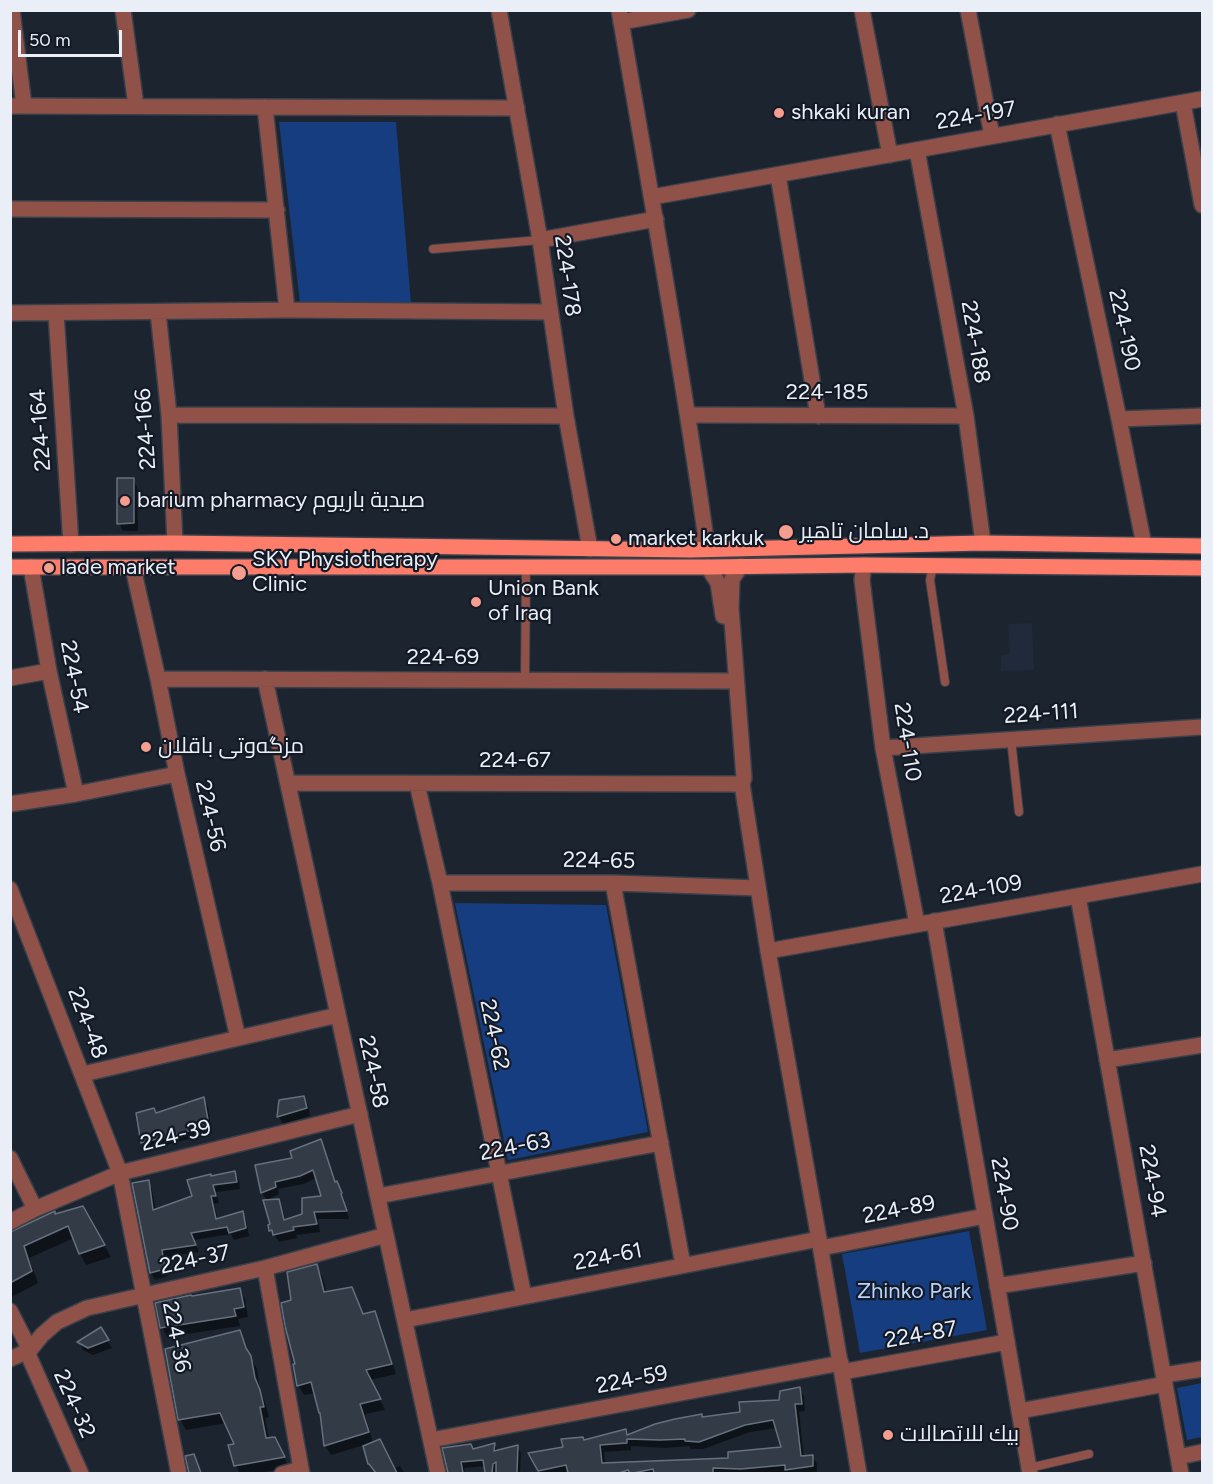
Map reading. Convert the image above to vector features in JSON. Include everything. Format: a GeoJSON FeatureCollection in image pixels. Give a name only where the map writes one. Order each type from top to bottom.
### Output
{"type":"FeatureCollection","features":[{"type":"Feature","properties":{"kind":"main road"},"geometry":{"type":"LineString","coordinates":[[10,544],[175,543],[690,550],[983,543],[1203,546]]}},
{"type":"Feature","properties":{"kind":"main road"},"geometry":{"type":"LineString","coordinates":[[276,545],[281,568]]}},
{"type":"Feature","properties":{"kind":"main road"},"geometry":{"type":"LineString","coordinates":[[10,567],[1203,568]]}},
{"type":"Feature","properties":{"kind":"street"},"geometry":{"type":"LineString","coordinates":[[12,10],[17,106],[517,108]]}},
{"type":"Feature","properties":{"kind":"street"},"geometry":{"type":"LineString","coordinates":[[123,10],[136,106]]}},
{"type":"Feature","properties":{"kind":"street","name":"224-178"},"geometry":{"type":"LineString","coordinates":[[499,10],[540,240],[566,416],[590,549]]}},
{"type":"Feature","properties":{"kind":"street"},"geometry":{"type":"LineString","coordinates":[[688,10],[620,16],[656,219],[705,532],[705,539],[701,544],[690,550]]}},
{"type":"Feature","properties":{"kind":"street"},"geometry":{"type":"LineString","coordinates":[[862,10],[890,155]]}},
{"type":"Feature","properties":{"kind":"street"},"geometry":{"type":"LineString","coordinates":[[968,10],[992,136]]}},
{"type":"Feature","properties":{"kind":"street","name":"224-197"},"geometry":{"type":"LineString","coordinates":[[652,197],[1203,99]]}},
{"type":"Feature","properties":{"kind":"street"},"geometry":{"type":"LineString","coordinates":[[1183,103],[1203,205]]}},
{"type":"Feature","properties":{"kind":"street"},"geometry":{"type":"LineString","coordinates":[[265,107],[287,310]]}},
{"type":"Feature","properties":{"kind":"street","name":"224-190"},"geometry":{"type":"LineString","coordinates":[[1057,124],[1144,545]]}},
{"type":"Feature","properties":{"kind":"street","name":"224-188"},"geometry":{"type":"LineString","coordinates":[[917,150],[966,416],[983,543]]}},
{"type":"Feature","properties":{"kind":"street"},"geometry":{"type":"LineString","coordinates":[[778,175],[818,416]]}},
{"type":"Feature","properties":{"kind":"street"},"geometry":{"type":"LineString","coordinates":[[10,209],[277,210]]}},
{"type":"Feature","properties":{"kind":"street"},"geometry":{"type":"LineString","coordinates":[[540,240],[656,219]]}},
{"type":"Feature","properties":{"kind":"street"},"geometry":{"type":"LineString","coordinates":[[10,313],[287,310],[550,312]]}},
{"type":"Feature","properties":{"kind":"street","name":"224-166"},"geometry":{"type":"LineString","coordinates":[[158,312],[169,415],[175,543]]}},
{"type":"Feature","properties":{"kind":"street","name":"224-164"},"geometry":{"type":"LineString","coordinates":[[56,313],[71,544]]}},
{"type":"Feature","properties":{"kind":"street"},"geometry":{"type":"LineString","coordinates":[[169,415],[566,416]]}},
{"type":"Feature","properties":{"kind":"street","name":"224-185"},"geometry":{"type":"LineString","coordinates":[[688,415],[966,416]]}},
{"type":"Feature","properties":{"kind":"street"},"geometry":{"type":"LineString","coordinates":[[1119,418],[1203,416]]}},
{"type":"Feature","properties":{"kind":"street"},"geometry":{"type":"LineString","coordinates":[[705,532],[714,543],[728,549]]}},
{"type":"Feature","properties":{"kind":"street"},"geometry":{"type":"LineString","coordinates":[[741,566],[732,579],[731,608],[744,778],[742,784]]}},
{"type":"Feature","properties":{"kind":"street","name":"224-110"},"geometry":{"type":"LineString","coordinates":[[864,566],[862,580],[883,748],[917,924]]}},
{"type":"Feature","properties":{"kind":"street","name":"224-54"},"geometry":{"type":"LineString","coordinates":[[31,567],[49,671],[76,794]]}},
{"type":"Feature","properties":{"kind":"street"},"geometry":{"type":"LineString","coordinates":[[708,567],[718,583],[720,594],[738,778],[742,784],[768,951],[859,1473]]}},
{"type":"Feature","properties":{"kind":"street","name":"224-56"},"geometry":{"type":"LineString","coordinates":[[133,568],[177,774],[238,1038]]}},
{"type":"Feature","properties":{"kind":"street"},"geometry":{"type":"LineString","coordinates":[[10,678],[49,671]]}},
{"type":"Feature","properties":{"kind":"street","name":"224-69"},"geometry":{"type":"LineString","coordinates":[[158,679],[727,681]]}},
{"type":"Feature","properties":{"kind":"street","name":"224-58"},"geometry":{"type":"LineString","coordinates":[[265,680],[438,1473]]}},
{"type":"Feature","properties":{"kind":"street","name":"224-111"},"geometry":{"type":"LineString","coordinates":[[883,748],[1203,727]]}},
{"type":"Feature","properties":{"kind":"street"},"geometry":{"type":"LineString","coordinates":[[10,804],[76,794],[177,774]]}},
{"type":"Feature","properties":{"kind":"street","name":"224-67"},"geometry":{"type":"LineString","coordinates":[[288,783],[742,784]]}},
{"type":"Feature","properties":{"kind":"street","name":"224-62"},"geometry":{"type":"LineString","coordinates":[[417,784],[440,883],[524,1296]]}},
{"type":"Feature","properties":{"kind":"street","name":"224-109"},"geometry":{"type":"LineString","coordinates":[[768,951],[1203,874]]}},
{"type":"Feature","properties":{"kind":"street","name":"224-65"},"geometry":{"type":"LineString","coordinates":[[440,883],[758,888]]}},
{"type":"Feature","properties":{"kind":"street"},"geometry":{"type":"LineString","coordinates":[[613,884],[683,1265]]}},
{"type":"Feature","properties":{"kind":"street","name":"224-48"},"geometry":{"type":"LineString","coordinates":[[10,889],[120,1173]]}},
{"type":"Feature","properties":{"kind":"street","name":"224-94"},"geometry":{"type":"LineString","coordinates":[[1078,896],[1181,1473]]}},
{"type":"Feature","properties":{"kind":"street","name":"224-90"},"geometry":{"type":"LineString","coordinates":[[934,921],[1029,1471]]}},
{"type":"Feature","properties":{"kind":"street"},"geometry":{"type":"LineString","coordinates":[[83,1074],[338,1015]]}},
{"type":"Feature","properties":{"kind":"street"},"geometry":{"type":"LineString","coordinates":[[1107,1060],[1203,1045]]}},
{"type":"Feature","properties":{"kind":"street","name":"224-39"},"geometry":{"type":"LineString","coordinates":[[10,1222],[120,1173],[360,1114]]}},
{"type":"Feature","properties":{"kind":"street","name":"224-63"},"geometry":{"type":"LineString","coordinates":[[378,1196],[661,1143]]}},
{"type":"Feature","properties":{"kind":"street"},"geometry":{"type":"LineString","coordinates":[[10,1158],[35,1209]]}},
{"type":"Feature","properties":{"kind":"street","name":"224-36"},"geometry":{"type":"LineString","coordinates":[[120,1173],[179,1473]]}},
{"type":"Feature","properties":{"kind":"street","name":"224-89"},"geometry":{"type":"LineString","coordinates":[[820,1244],[985,1216]]}},
{"type":"Feature","properties":{"kind":"street","name":"224-37"},"geometry":{"type":"LineString","coordinates":[[28,1351],[57,1322],[87,1308],[265,1268],[386,1235]]}},
{"type":"Feature","properties":{"kind":"street","name":"224-61"},"geometry":{"type":"LineString","coordinates":[[405,1320],[683,1265],[820,1244]]}},
{"type":"Feature","properties":{"kind":"street"},"geometry":{"type":"LineString","coordinates":[[997,1286],[1143,1263]]}},
{"type":"Feature","properties":{"kind":"street"},"geometry":{"type":"LineString","coordinates":[[265,1268],[302,1471],[282,1473]]}},
{"type":"Feature","properties":{"kind":"street","name":"224-32"},"geometry":{"type":"LineString","coordinates":[[10,1311],[81,1473]]}},
{"type":"Feature","properties":{"kind":"street","name":"224-87"},"geometry":{"type":"LineString","coordinates":[[841,1368],[1007,1342]]}},
{"type":"Feature","properties":{"kind":"street"},"geometry":{"type":"LineString","coordinates":[[10,1359],[28,1351]]}},
{"type":"Feature","properties":{"kind":"street","name":"224-59"},"geometry":{"type":"LineString","coordinates":[[431,1440],[841,1368]]}},
{"type":"Feature","properties":{"kind":"street"},"geometry":{"type":"LineString","coordinates":[[1019,1411],[1203,1370]]}},
{"type":"Feature","properties":{"kind":"street"},"geometry":{"type":"LineString","coordinates":[[1178,1457],[1203,1452]]}},
{"type":"Feature","properties":{"kind":"lane"},"geometry":{"type":"LineString","coordinates":[[433,249],[540,240]]}},
{"type":"Feature","properties":{"kind":"lane"},"geometry":{"type":"LineString","coordinates":[[933,566],[930,580],[945,682]]}},
{"type":"Feature","properties":{"kind":"lane"},"geometry":{"type":"LineString","coordinates":[[525,680],[526,567]]}},
{"type":"Feature","properties":{"kind":"lane"},"geometry":{"type":"LineString","coordinates":[[1011,739],[1019,812]]}},
{"type":"Feature","properties":{"kind":"lane"},"geometry":{"type":"LineString","coordinates":[[1029,1471],[1089,1454]]}},
{"type":"Feature","properties":{"kind":"shaded area"},"geometry":{"type":"Polygon","coordinates":[[[1032,623],[1034,670],[1001,671],[1001,655],[1010,654],[1008,624],[1032,623]]]}},
{"type":"Feature","properties":{"kind":"green space"},"geometry":{"type":"Polygon","coordinates":[[[279,122],[396,122],[411,304],[300,303],[279,122]]]}},
{"type":"Feature","properties":{"kind":"green space"},"geometry":{"type":"Polygon","coordinates":[[[455,903],[606,905],[648,1132],[508,1160],[455,903]]]}},
{"type":"Feature","properties":{"kind":"green space","name":"Zhinko Park"},"geometry":{"type":"Polygon","coordinates":[[[969,1231],[987,1330],[860,1353],[842,1254],[969,1231]]]}},
{"type":"Feature","properties":{"kind":"green space"},"geometry":{"type":"Polygon","coordinates":[[[1202,1383],[1202,1437],[1187,1440],[1177,1388],[1202,1383]]]}},
{"type":"Feature","properties":{"kind":"building","name":"barium pharmacy صيدية باريوم"},"geometry":{"type":"Polygon","coordinates":[[[117,478],[134,478],[134,523],[117,524],[117,478]]]}},
{"type":"Feature","properties":{"kind":"building"},"geometry":{"type":"Polygon","coordinates":[[[304,1096],[307,1108],[277,1117],[279,1100],[304,1096]]]}},
{"type":"Feature","properties":{"kind":"building"},"geometry":{"type":"Polygon","coordinates":[[[204,1097],[209,1126],[141,1143],[136,1113],[154,1108],[156,1113],[204,1097]]]}},
{"type":"Feature","properties":{"kind":"building"},"geometry":{"type":"Polygon","coordinates":[[[321,1139],[347,1211],[314,1212],[317,1224],[293,1227],[294,1230],[273,1235],[272,1230],[269,1231],[268,1225],[270,1224],[263,1200],[279,1199],[284,1220],[302,1214],[302,1198],[321,1196],[313,1170],[300,1176],[275,1182],[276,1187],[261,1193],[255,1165],[292,1158],[290,1151],[321,1139]]]}},
{"type":"Feature","properties":{"kind":"building"},"geometry":{"type":"Polygon","coordinates":[[[235,1171],[237,1182],[213,1185],[216,1196],[211,1196],[216,1219],[243,1211],[246,1228],[229,1233],[227,1227],[191,1233],[196,1245],[162,1250],[165,1269],[150,1273],[132,1183],[149,1180],[153,1210],[192,1196],[187,1180],[235,1171]]]}},
{"type":"Feature","properties":{"kind":"building"},"geometry":{"type":"Polygon","coordinates":[[[83,1206],[105,1245],[79,1254],[68,1226],[24,1246],[32,1271],[10,1283],[10,1232],[55,1211],[55,1214],[83,1206]]]}},
{"type":"Feature","properties":{"kind":"building"},"geometry":{"type":"Polygon","coordinates":[[[317,1264],[324,1292],[352,1287],[363,1314],[375,1311],[392,1364],[366,1370],[381,1399],[360,1404],[369,1432],[324,1446],[320,1413],[311,1382],[297,1386],[293,1364],[295,1364],[281,1303],[291,1300],[287,1272],[317,1264]]]}},
{"type":"Feature","properties":{"kind":"building"},"geometry":{"type":"Polygon","coordinates":[[[240,1288],[244,1307],[234,1309],[236,1316],[160,1328],[155,1303],[240,1288]]]}},
{"type":"Feature","properties":{"kind":"building"},"geometry":{"type":"Polygon","coordinates":[[[101,1327],[109,1340],[88,1348],[77,1342],[101,1327]]]}},
{"type":"Feature","properties":{"kind":"building"},"geometry":{"type":"Polygon","coordinates":[[[240,1330],[251,1356],[260,1390],[264,1407],[260,1407],[266,1438],[275,1437],[285,1457],[234,1466],[228,1445],[234,1444],[220,1413],[178,1420],[165,1349],[240,1330]]]}},
{"type":"Feature","properties":{"kind":"building"},"geometry":{"type":"Polygon","coordinates":[[[800,1387],[802,1404],[795,1404],[801,1456],[813,1455],[813,1466],[785,1470],[785,1465],[741,1469],[713,1468],[713,1473],[654,1473],[653,1469],[633,1473],[628,1470],[619,1473],[568,1473],[566,1465],[538,1471],[528,1453],[563,1447],[561,1439],[583,1437],[584,1440],[626,1429],[627,1435],[675,1419],[702,1414],[702,1417],[740,1412],[739,1402],[779,1400],[780,1391],[800,1387]],[[773,1420],[745,1425],[699,1442],[685,1441],[685,1439],[627,1439],[627,1443],[600,1445],[602,1463],[728,1458],[728,1452],[781,1447],[773,1420]]]}},
{"type":"Feature","properties":{"kind":"building"},"geometry":{"type":"Polygon","coordinates":[[[380,1439],[397,1473],[376,1473],[368,1464],[363,1446],[380,1439]]]}},
{"type":"Feature","properties":{"kind":"building"},"geometry":{"type":"Polygon","coordinates":[[[495,1443],[494,1451],[518,1445],[517,1473],[496,1473],[496,1462],[493,1464],[492,1473],[485,1473],[483,1460],[461,1462],[463,1473],[448,1473],[442,1448],[471,1444],[473,1449],[495,1443]]]}},
{"type":"Feature","properties":{"kind":"building"},"geometry":{"type":"Polygon","coordinates":[[[194,1454],[201,1473],[189,1473],[185,1456],[194,1454]]]}},
{"type":"Feature","properties":{"kind":"place","name":"shkaki kuran"},"geometry":{"type":"Point","coordinates":[779,113]}},
{"type":"Feature","properties":{"kind":"place","name":"barium pharmacy صيدية باريوم"},"geometry":{"type":"Point","coordinates":[125,501]}},
{"type":"Feature","properties":{"kind":"place","name":"د. سامان تاهیر"},"geometry":{"type":"Point","coordinates":[786,532]}},
{"type":"Feature","properties":{"kind":"place","name":"market karkuk"},"geometry":{"type":"Point","coordinates":[616,539]}},
{"type":"Feature","properties":{"kind":"place","name":"lade market"},"geometry":{"type":"Point","coordinates":[49,568]}},
{"type":"Feature","properties":{"kind":"place","name":"SKY Physiotherapy Clinic"},"geometry":{"type":"Point","coordinates":[239,573]}},
{"type":"Feature","properties":{"kind":"place","name":"Union Bank of Iraq"},"geometry":{"type":"Point","coordinates":[476,602]}},
{"type":"Feature","properties":{"kind":"place","name":"مزگه‌وتی باقلان"},"geometry":{"type":"Point","coordinates":[146,747]}},
{"type":"Feature","properties":{"kind":"place","name":"بيك للاتصالات"},"geometry":{"type":"Point","coordinates":[888,1435]}}]}
